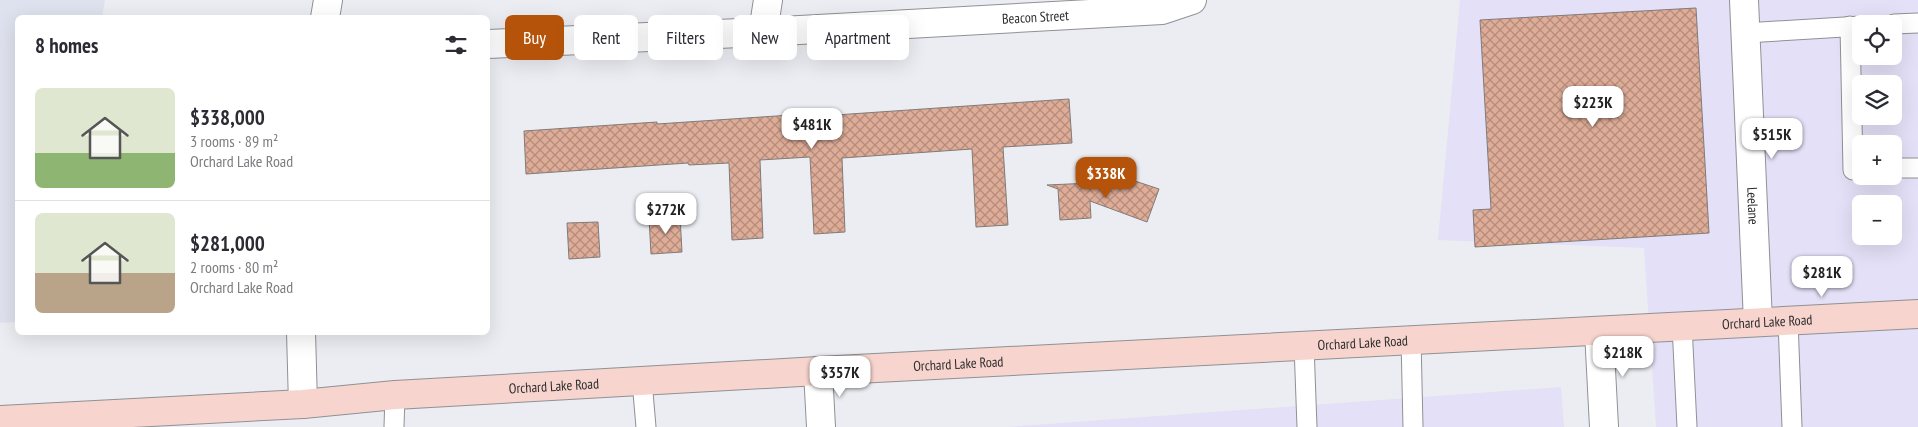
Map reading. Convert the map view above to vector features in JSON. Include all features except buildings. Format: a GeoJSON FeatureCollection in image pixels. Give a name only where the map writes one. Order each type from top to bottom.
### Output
{"type":"FeatureCollection","features":[{"type":"Feature","properties":{"kind":"main road","name":"Orchard Lake Road"},"geometry":{"type":"LineString","coordinates":[[0,420],[303,404],[395,395],[818,371],[1918,314]]}},
{"type":"Feature","properties":{"kind":"street"},"geometry":{"type":"LineString","coordinates":[[326,15],[328,0]]}},
{"type":"Feature","properties":{"kind":"street"},"geometry":{"type":"LineString","coordinates":[[766,15],[768,0]]}},
{"type":"Feature","properties":{"kind":"street","name":"Beacon Street"},"geometry":{"type":"LineString","coordinates":[[797,30],[1162,10],[1192,0]]}},
{"type":"Feature","properties":{"kind":"street","name":"Leelane"},"geometry":{"type":"LineString","coordinates":[[1744,0],[1758,322]]}},
{"type":"Feature","properties":{"kind":"street","name":"Beacon Street"},"geometry":{"type":"LineString","coordinates":[[490,44],[733,33]]}},
{"type":"Feature","properties":{"kind":"street"},"geometry":{"type":"LineString","coordinates":[[1599,331],[1604,427]]}},
{"type":"Feature","properties":{"kind":"street"},"geometry":{"type":"LineString","coordinates":[[301,335],[303,404]]}},
{"type":"Feature","properties":{"kind":"street"},"geometry":{"type":"LineString","coordinates":[[818,371],[821,427]]}},
{"type":"Feature","properties":{"kind":"lane"},"geometry":{"type":"LineString","coordinates":[[1902,24],[1918,23]]}},
{"type":"Feature","properties":{"kind":"lane"},"geometry":{"type":"LineString","coordinates":[[1745,33],[1852,26]]}},
{"type":"Feature","properties":{"kind":"lane"},"geometry":{"type":"LineString","coordinates":[[1854,135],[1855,65]]}},
{"type":"Feature","properties":{"kind":"lane"},"geometry":{"type":"LineString","coordinates":[[1902,168],[1918,168]]}},
{"type":"Feature","properties":{"kind":"lane"},"geometry":{"type":"LineString","coordinates":[[1788,321],[1792,427]]}},
{"type":"Feature","properties":{"kind":"lane"},"geometry":{"type":"LineString","coordinates":[[1682,325],[1687,427]]}},
{"type":"Feature","properties":{"kind":"lane"},"geometry":{"type":"LineString","coordinates":[[1410,339],[1413,427]]}},
{"type":"Feature","properties":{"kind":"lane"},"geometry":{"type":"LineString","coordinates":[[1304,345],[1307,427]]}},
{"type":"Feature","properties":{"kind":"lane"},"geometry":{"type":"LineString","coordinates":[[642,381],[646,427]]}},
{"type":"Feature","properties":{"kind":"lane"},"geometry":{"type":"LineString","coordinates":[[394,427],[395,395]]}},
{"type":"Feature","properties":{"kind":"shaded area"},"geometry":{"type":"Polygon","coordinates":[[[0,0],[105,0],[102,15],[15,15],[15,322],[0,323],[0,0]]]}},
{"type":"Feature","properties":{"kind":"shaded area"},"geometry":{"type":"Polygon","coordinates":[[[1460,0],[1918,0],[1918,427],[1656,427],[1644,248],[1438,240],[1460,0]]]}},
{"type":"Feature","properties":{"kind":"shaded area"},"geometry":{"type":"Polygon","coordinates":[[[1561,387],[1564,427],[1006,427],[1561,387]]]}}]}
